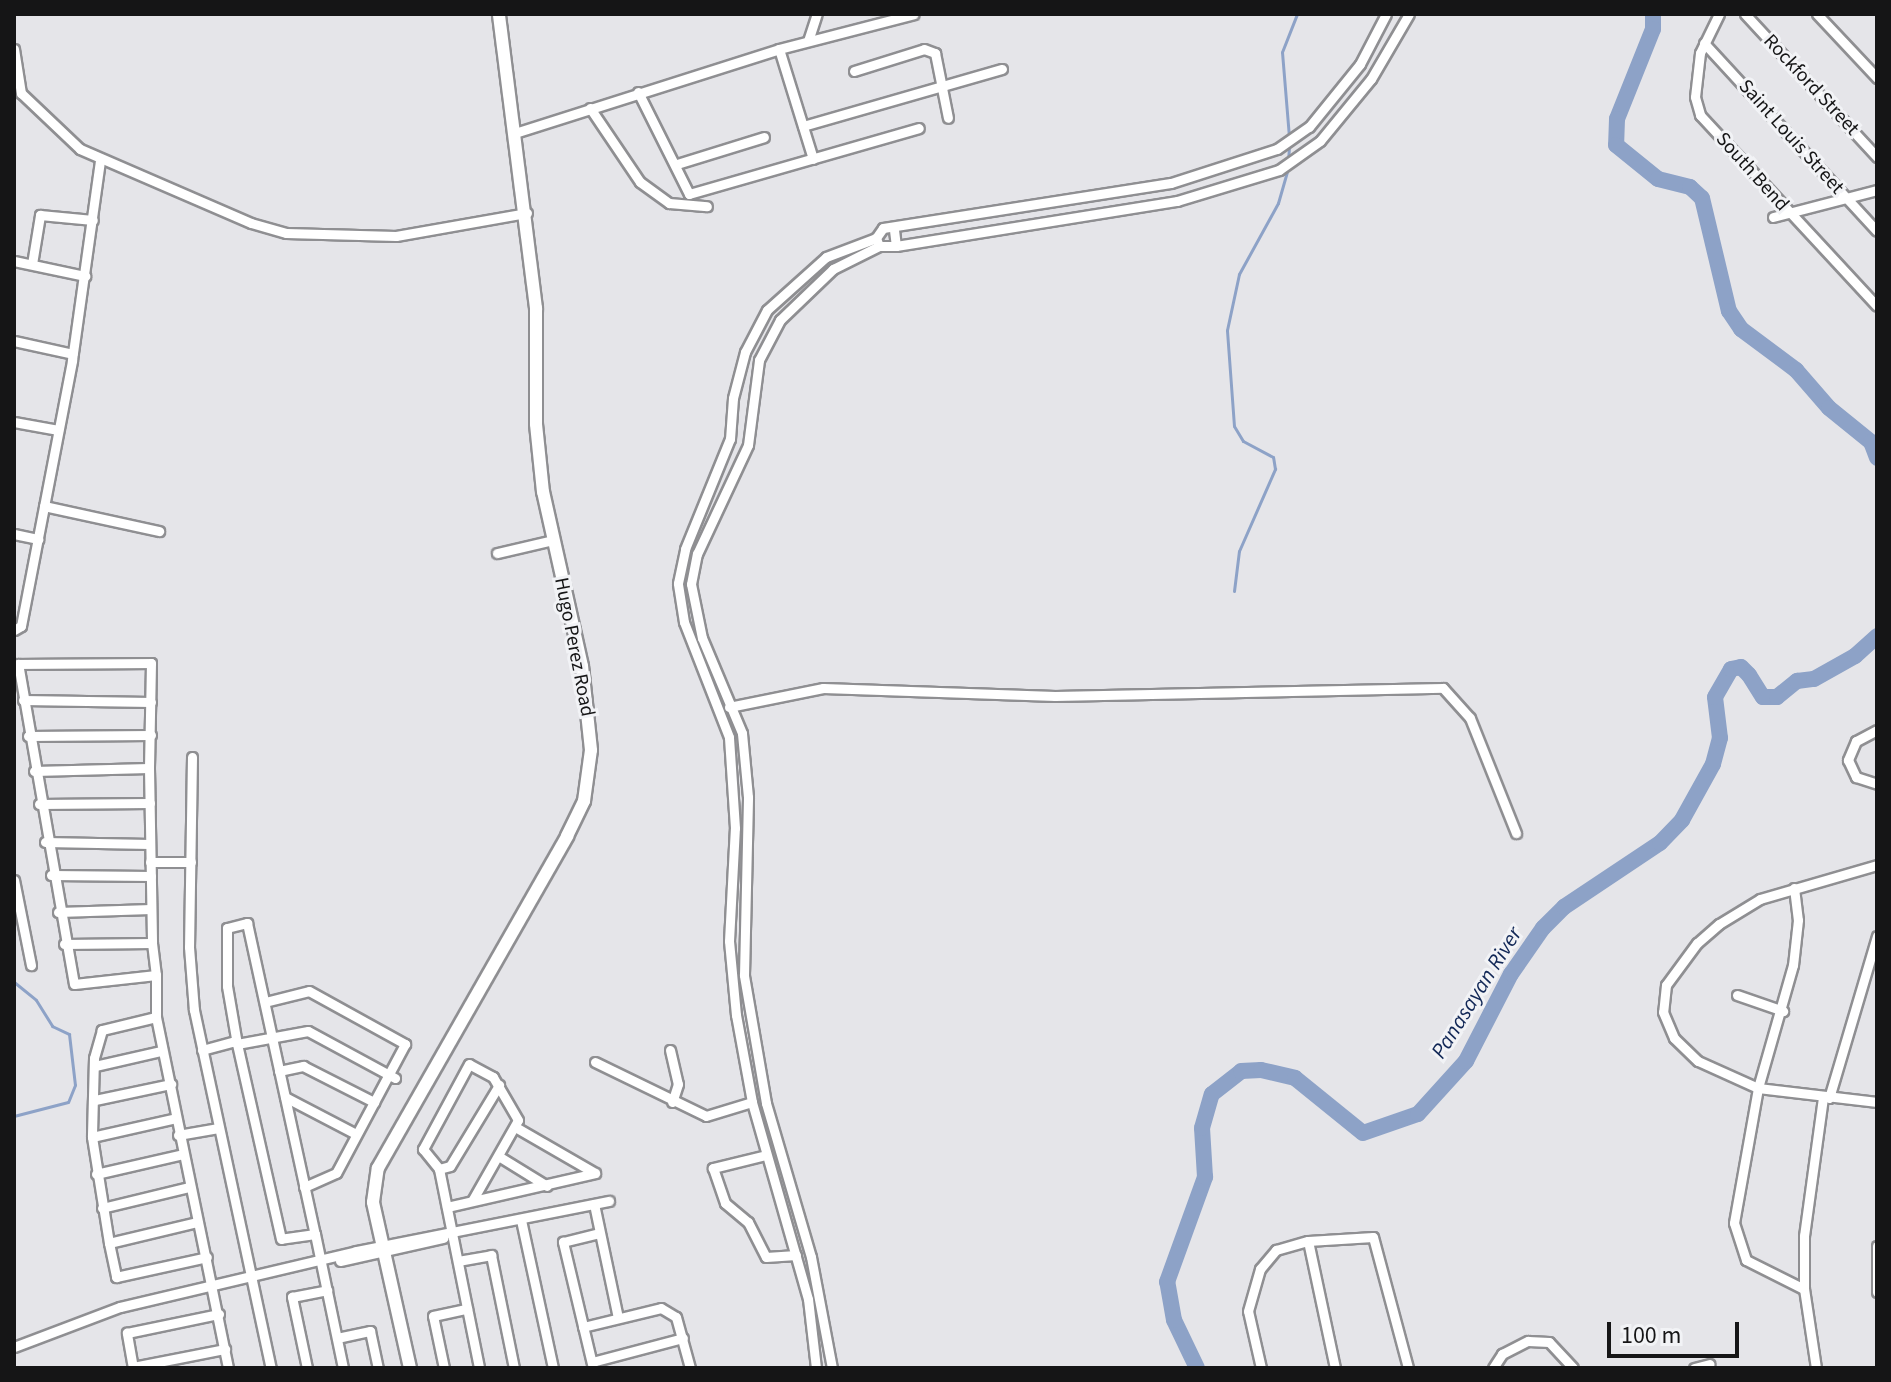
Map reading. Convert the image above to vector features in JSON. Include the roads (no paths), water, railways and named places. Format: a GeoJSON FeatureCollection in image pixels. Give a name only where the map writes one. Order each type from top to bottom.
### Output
{"type":"FeatureCollection","features":[{"type":"Feature","properties":{"kind":"street","name":"Hugo Perez Road"},"geometry":{"type":"LineString","coordinates":[[410,1368],[373,1202],[382,1158],[567,836],[589,778],[591,750],[582,666],[553,540],[536,424],[536,308],[518,132],[499,14]]}},
{"type":"Feature","properties":{"kind":"street"},"geometry":{"type":"LineString","coordinates":[[808,41],[817,14]]}},
{"type":"Feature","properties":{"kind":"street"},"geometry":{"type":"LineString","coordinates":[[518,132],[779,49],[914,14]]}},
{"type":"Feature","properties":{"kind":"street"},"geometry":{"type":"LineString","coordinates":[[832,1368],[811,1257],[766,1103],[744,975],[748,797],[734,705],[702,638],[691,584],[697,554],[748,445],[759,360],[780,320],[833,269],[878,242],[883,228],[894,230],[1171,183],[1277,149],[1309,127],[1360,64],[1386,14]]}},
{"type":"Feature","properties":{"kind":"street"},"geometry":{"type":"LineString","coordinates":[[816,1368],[796,1255],[752,1102],[731,974],[734,765],[722,710],[691,642],[678,583],[685,549],[730,439],[733,398],[745,352],[767,310],[826,257],[878,242],[896,246],[1162,204],[1279,170],[1320,141],[1371,79],[1409,14]]}},
{"type":"Feature","properties":{"kind":"street","name":"South Bend"},"geometry":{"type":"LineString","coordinates":[[1719,14],[1704,43],[1695,97],[1700,115],[1877,306]]}},
{"type":"Feature","properties":{"kind":"street","name":"Rockford Street"},"geometry":{"type":"LineString","coordinates":[[1745,14],[1877,157]]}},
{"type":"Feature","properties":{"kind":"street"},"geometry":{"type":"LineString","coordinates":[[1817,14],[1877,78]]}},
{"type":"Feature","properties":{"kind":"street","name":"Saint Louis Street"},"geometry":{"type":"LineString","coordinates":[[1704,43],[1877,231]]}},
{"type":"Feature","properties":{"kind":"street"},"geometry":{"type":"LineString","coordinates":[[14,49],[21,93],[100,162],[199,204],[286,233],[396,236],[527,213]]}},
{"type":"Feature","properties":{"kind":"street"},"geometry":{"type":"LineString","coordinates":[[779,49],[813,159]]}},
{"type":"Feature","properties":{"kind":"street"},"geometry":{"type":"LineString","coordinates":[[854,71],[924,49],[935,53],[948,118]]}},
{"type":"Feature","properties":{"kind":"street"},"geometry":{"type":"LineString","coordinates":[[803,126],[1002,69]]}},
{"type":"Feature","properties":{"kind":"street"},"geometry":{"type":"LineString","coordinates":[[638,92],[677,164],[689,194],[919,128]]}},
{"type":"Feature","properties":{"kind":"street"},"geometry":{"type":"LineString","coordinates":[[14,104],[28,102]]}},
{"type":"Feature","properties":{"kind":"street"},"geometry":{"type":"LineString","coordinates":[[590,108],[640,182],[669,203],[707,206]]}},
{"type":"Feature","properties":{"kind":"street"},"geometry":{"type":"LineString","coordinates":[[677,164],[764,137]]}},
{"type":"Feature","properties":{"kind":"street"},"geometry":{"type":"LineString","coordinates":[[14,630],[21,626],[73,354],[100,162]]}},
{"type":"Feature","properties":{"kind":"street"},"geometry":{"type":"LineString","coordinates":[[1773,217],[1877,190]]}},
{"type":"Feature","properties":{"kind":"street"},"geometry":{"type":"LineString","coordinates":[[32,264],[40,215],[93,220]]}},
{"type":"Feature","properties":{"kind":"street"},"geometry":{"type":"LineString","coordinates":[[894,230],[896,246]]}},
{"type":"Feature","properties":{"kind":"street"},"geometry":{"type":"LineString","coordinates":[[14,261],[85,276]]}},
{"type":"Feature","properties":{"kind":"street"},"geometry":{"type":"LineString","coordinates":[[14,341],[73,354]]}},
{"type":"Feature","properties":{"kind":"street"},"geometry":{"type":"LineString","coordinates":[[14,422],[58,430]]}},
{"type":"Feature","properties":{"kind":"street"},"geometry":{"type":"LineString","coordinates":[[44,506],[159,531]]}},
{"type":"Feature","properties":{"kind":"street"},"geometry":{"type":"LineString","coordinates":[[14,534],[38,539]]}},
{"type":"Feature","properties":{"kind":"street"},"geometry":{"type":"LineString","coordinates":[[497,553],[553,540]]}},
{"type":"Feature","properties":{"kind":"street"},"geometry":{"type":"LineString","coordinates":[[678,583],[691,584]]}},
{"type":"Feature","properties":{"kind":"street"},"geometry":{"type":"LineString","coordinates":[[156,975],[74,984],[45,842],[18,664],[151,663],[150,862],[156,975],[156,1017],[228,1368]]}},
{"type":"Feature","properties":{"kind":"street"},"geometry":{"type":"LineString","coordinates":[[722,710],[823,688],[1055,696],[1443,688],[1470,718],[1516,833]]}},
{"type":"Feature","properties":{"kind":"street"},"geometry":{"type":"LineString","coordinates":[[23,700],[151,702]]}},
{"type":"Feature","properties":{"kind":"street"},"geometry":{"type":"LineString","coordinates":[[1877,730],[1856,741],[1848,760],[1856,777],[1877,784]]}},
{"type":"Feature","properties":{"kind":"street"},"geometry":{"type":"LineString","coordinates":[[28,736],[151,735]]}},
{"type":"Feature","properties":{"kind":"street"},"geometry":{"type":"LineString","coordinates":[[192,757],[189,947],[202,1050],[271,1368]]}},
{"type":"Feature","properties":{"kind":"street"},"geometry":{"type":"LineString","coordinates":[[34,771],[149,768]]}},
{"type":"Feature","properties":{"kind":"street"},"geometry":{"type":"LineString","coordinates":[[39,804],[150,803]]}},
{"type":"Feature","properties":{"kind":"street"},"geometry":{"type":"LineString","coordinates":[[45,842],[150,844]]}},
{"type":"Feature","properties":{"kind":"street"},"geometry":{"type":"LineString","coordinates":[[150,862],[191,862]]}},
{"type":"Feature","properties":{"kind":"street"},"geometry":{"type":"LineString","coordinates":[[1877,865],[1760,899],[1719,924],[1697,943],[1666,985],[1663,1012],[1674,1038],[1698,1061],[1758,1088],[1877,1102]]}},
{"type":"Feature","properties":{"kind":"street"},"geometry":{"type":"LineString","coordinates":[[51,875],[151,876]]}},
{"type":"Feature","properties":{"kind":"street"},"geometry":{"type":"LineString","coordinates":[[14,880],[17,916],[31,965]]}},
{"type":"Feature","properties":{"kind":"street"},"geometry":{"type":"LineString","coordinates":[[1794,888],[1796,944],[1783,1011],[1758,1088],[1734,1236],[1746,1260],[1804,1289]]}},
{"type":"Feature","properties":{"kind":"street"},"geometry":{"type":"LineString","coordinates":[[58,912],[151,909]]}},
{"type":"Feature","properties":{"kind":"street"},"geometry":{"type":"LineString","coordinates":[[315,1234],[281,1239],[227,986],[227,928],[247,923],[265,1002],[279,1071],[315,1234],[343,1368]]}},
{"type":"Feature","properties":{"kind":"street"},"geometry":{"type":"LineString","coordinates":[[1816,1368],[1804,1289],[1808,1188],[1826,1098],[1877,936]]}},
{"type":"Feature","properties":{"kind":"street"},"geometry":{"type":"LineString","coordinates":[[64,944],[152,943]]}},
{"type":"Feature","properties":{"kind":"street"},"geometry":{"type":"LineString","coordinates":[[265,1002],[309,991],[405,1044],[392,1076],[332,1178],[304,1187]]}},
{"type":"Feature","properties":{"kind":"street"},"geometry":{"type":"LineString","coordinates":[[1737,995],[1783,1011]]}},
{"type":"Feature","properties":{"kind":"street"},"geometry":{"type":"LineString","coordinates":[[156,1017],[102,1030],[95,1066],[92,1137],[116,1277],[207,1257]]}},
{"type":"Feature","properties":{"kind":"street"},"geometry":{"type":"LineString","coordinates":[[202,1050],[308,1031],[392,1076]]}},
{"type":"Feature","properties":{"kind":"street"},"geometry":{"type":"LineString","coordinates":[[670,1050],[678,1084],[672,1102]]}},
{"type":"Feature","properties":{"kind":"street"},"geometry":{"type":"LineString","coordinates":[[95,1066],[161,1051]]}},
{"type":"Feature","properties":{"kind":"street"},"geometry":{"type":"LineString","coordinates":[[595,1062],[706,1116],[752,1102]]}},
{"type":"Feature","properties":{"kind":"street"},"geometry":{"type":"LineString","coordinates":[[447,1207],[595,1173],[517,1128],[499,1085],[469,1064],[423,1149],[439,1169],[479,1368]]}},
{"type":"Feature","properties":{"kind":"street"},"geometry":{"type":"LineString","coordinates":[[279,1071],[303,1066],[374,1102]]}},
{"type":"Feature","properties":{"kind":"street"},"geometry":{"type":"LineString","coordinates":[[95,1100],[171,1084]]}},
{"type":"Feature","properties":{"kind":"street"},"geometry":{"type":"LineString","coordinates":[[439,1169],[450,1166],[499,1085]]}},
{"type":"Feature","properties":{"kind":"street"},"geometry":{"type":"LineString","coordinates":[[285,1097],[356,1134]]}},
{"type":"Feature","properties":{"kind":"street"},"geometry":{"type":"LineString","coordinates":[[92,1137],[176,1118]]}},
{"type":"Feature","properties":{"kind":"street"},"geometry":{"type":"LineString","coordinates":[[178,1135],[218,1128]]}},
{"type":"Feature","properties":{"kind":"street"},"geometry":{"type":"LineString","coordinates":[[472,1201],[517,1128]]}},
{"type":"Feature","properties":{"kind":"street"},"geometry":{"type":"LineString","coordinates":[[96,1174],[183,1154]]}},
{"type":"Feature","properties":{"kind":"street"},"geometry":{"type":"LineString","coordinates":[[766,1155],[713,1168],[725,1203],[748,1222],[766,1257],[796,1255]]}},
{"type":"Feature","properties":{"kind":"street"},"geometry":{"type":"LineString","coordinates":[[500,1157],[547,1186]]}},
{"type":"Feature","properties":{"kind":"street"},"geometry":{"type":"LineString","coordinates":[[102,1208],[189,1187]]}},
{"type":"Feature","properties":{"kind":"street"},"geometry":{"type":"LineString","coordinates":[[14,1347],[120,1307],[609,1201]]}},
{"type":"Feature","properties":{"kind":"street"},"geometry":{"type":"LineString","coordinates":[[594,1204],[618,1318]]}},
{"type":"Feature","properties":{"kind":"street"},"geometry":{"type":"LineString","coordinates":[[521,1220],[553,1368]]}},
{"type":"Feature","properties":{"kind":"street"},"geometry":{"type":"LineString","coordinates":[[109,1243],[197,1222]]}},
{"type":"Feature","properties":{"kind":"street"},"geometry":{"type":"LineString","coordinates":[[599,1233],[563,1242],[593,1365],[683,1338]]}},
{"type":"Feature","properties":{"kind":"street"},"geometry":{"type":"LineString","coordinates":[[1261,1368],[1248,1311],[1260,1269],[1276,1250],[1308,1241],[1373,1237],[1408,1368]]}},
{"type":"Feature","properties":{"kind":"street"},"geometry":{"type":"LineString","coordinates":[[1308,1241],[1335,1368]]}},
{"type":"Feature","properties":{"kind":"street"},"geometry":{"type":"LineString","coordinates":[[1877,1246],[1877,1292]]}},
{"type":"Feature","properties":{"kind":"street"},"geometry":{"type":"LineString","coordinates":[[458,1261],[491,1255],[514,1368]]}},
{"type":"Feature","properties":{"kind":"street"},"geometry":{"type":"LineString","coordinates":[[307,1368],[292,1297],[327,1290]]}},
{"type":"Feature","properties":{"kind":"street"},"geometry":{"type":"LineString","coordinates":[[583,1327],[661,1308],[676,1317],[690,1368]]}},
{"type":"Feature","properties":{"kind":"street"},"geometry":{"type":"LineString","coordinates":[[444,1368],[433,1316],[467,1309]]}},
{"type":"Feature","properties":{"kind":"street"},"geometry":{"type":"LineString","coordinates":[[219,1314],[127,1333],[133,1367],[225,1349]]}},
{"type":"Feature","properties":{"kind":"street"},"geometry":{"type":"LineString","coordinates":[[337,1338],[370,1331],[378,1368]]}},
{"type":"Feature","properties":{"kind":"street"},"geometry":{"type":"LineString","coordinates":[[1493,1368],[1502,1354],[1528,1341],[1549,1342],[1573,1368]]}},
{"type":"Feature","properties":{"kind":"street"},"geometry":{"type":"LineString","coordinates":[[1694,1368],[1710,1364]]}},
{"type":"Feature","properties":{"kind":"waterway"},"geometry":{"type":"LineString","coordinates":[[1289,137],[1282,52],[1297,14]]}},
{"type":"Feature","properties":{"kind":"waterway","name":"Panasayan River"},"geometry":{"type":"LineString","coordinates":[[1653,14],[1653,29],[1617,119],[1616,145],[1658,179],[1690,187],[1702,198],[1729,311],[1741,329],[1796,370],[1829,408],[1871,442],[1877,458]]}},
{"type":"Feature","properties":{"kind":"waterway"},"geometry":{"type":"LineString","coordinates":[[1288,161],[1289,145]]}},
{"type":"Feature","properties":{"kind":"waterway"},"geometry":{"type":"LineString","coordinates":[[1234,591],[1239,551],[1275,469],[1273,457],[1243,441],[1234,426],[1227,330],[1239,274],[1278,203],[1288,169]]}},
{"type":"Feature","properties":{"kind":"waterway","name":"Panasayan River"},"geometry":{"type":"LineString","coordinates":[[1197,1368],[1174,1320],[1167,1282],[1205,1177],[1202,1128],[1212,1094],[1241,1071],[1261,1070],[1295,1078],[1363,1133],[1418,1114],[1466,1061],[1511,974],[1543,928],[1564,907],[1660,843],[1682,820],[1713,764],[1720,738],[1715,697],[1731,669],[1741,667],[1763,697],[1777,697],[1797,681],[1814,679],[1855,656],[1877,636]]}},
{"type":"Feature","properties":{"kind":"waterway"},"geometry":{"type":"LineString","coordinates":[[14,982],[36,1000],[52,1026],[69,1034],[75,1085],[68,1102],[14,1116]]}}]}
